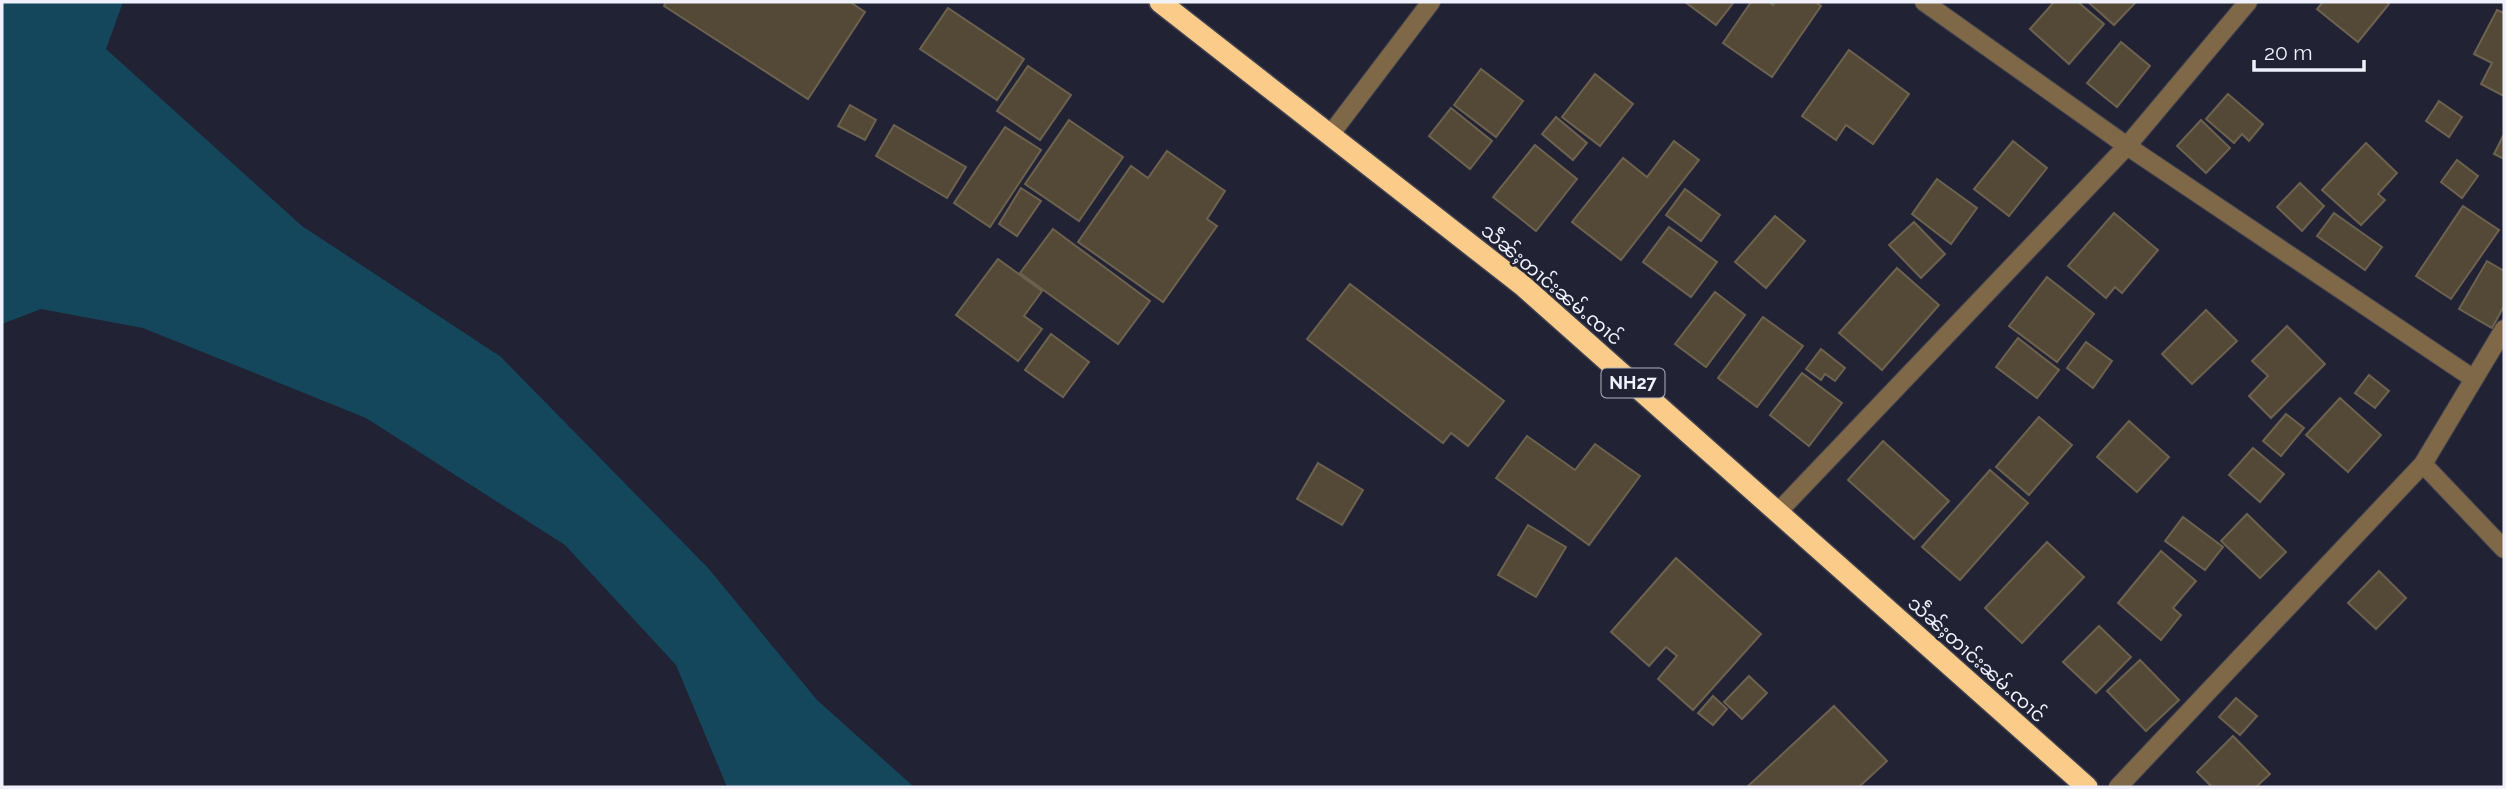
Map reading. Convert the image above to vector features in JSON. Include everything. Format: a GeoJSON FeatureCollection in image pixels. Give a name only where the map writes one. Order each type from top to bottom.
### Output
{"type":"FeatureCollection","features":[{"type":"Feature","properties":{"kind":"highway","name":"သဵၼ်ႈတၢင်းၼမ်ႉၸၢင်"},"geometry":{"type":"LineString","coordinates":[[1160,2],[1522,285],[2087,787]]}},
{"type":"Feature","properties":{"kind":"street"},"geometry":{"type":"LineString","coordinates":[[1331,135],[1431,2]]}},
{"type":"Feature","properties":{"kind":"street"},"geometry":{"type":"LineString","coordinates":[[1924,2],[2127,146],[2474,379]]}},
{"type":"Feature","properties":{"kind":"street"},"geometry":{"type":"LineString","coordinates":[[1778,512],[2127,146],[2248,2]]}},
{"type":"Feature","properties":{"kind":"street"},"geometry":{"type":"LineString","coordinates":[[2118,787],[2423,464],[2504,329]]}},
{"type":"Feature","properties":{"kind":"street"},"geometry":{"type":"LineString","coordinates":[[2423,464],[2504,549]]}},
{"type":"Feature","properties":{"kind":"water"},"geometry":{"type":"Polygon","coordinates":[[[2,2],[123,2],[106,49],[302,226],[501,357],[708,568],[817,700],[914,787],[727,787],[676,665],[565,545],[366,418],[143,328],[41,309],[2,324],[2,2]]]}},
{"type":"Feature","properties":{"kind":"building"},"geometry":{"type":"Polygon","coordinates":[[[666,2],[850,2],[865,12],[808,99],[664,6],[666,2]]]}},
{"type":"Feature","properties":{"kind":"building"},"geometry":{"type":"Polygon","coordinates":[[[1685,2],[1734,2],[1716,25],[1685,2]]]}},
{"type":"Feature","properties":{"kind":"building"},"geometry":{"type":"Polygon","coordinates":[[[1751,2],[1769,2],[1773,5],[1775,2],[1816,2],[1821,6],[1772,77],[1723,43],[1751,2]]]}},
{"type":"Feature","properties":{"kind":"building"},"geometry":{"type":"Polygon","coordinates":[[[2054,2],[2078,2],[2104,24],[2069,64],[2030,29],[2054,2]]]}},
{"type":"Feature","properties":{"kind":"building"},"geometry":{"type":"Polygon","coordinates":[[[2088,2],[2136,2],[2114,25],[2088,2]]]}},
{"type":"Feature","properties":{"kind":"building"},"geometry":{"type":"Polygon","coordinates":[[[2323,2],[2389,4],[2358,42],[2317,9],[2323,2]]]}},
{"type":"Feature","properties":{"kind":"building"},"geometry":{"type":"Polygon","coordinates":[[[948,8],[1024,59],[997,100],[920,49],[948,8]]]}},
{"type":"Feature","properties":{"kind":"building"},"geometry":{"type":"Polygon","coordinates":[[[2497,10],[2504,13],[2504,96],[2481,84],[2492,63],[2474,54],[2497,10]]]}},
{"type":"Feature","properties":{"kind":"building"},"geometry":{"type":"Polygon","coordinates":[[[2121,42],[2150,66],[2117,107],[2087,83],[2121,42]]]}},
{"type":"Feature","properties":{"kind":"building"},"geometry":{"type":"Polygon","coordinates":[[[1849,50],[1909,94],[1873,144],[1846,125],[1836,140],[1802,116],[1849,50]]]}},
{"type":"Feature","properties":{"kind":"building"},"geometry":{"type":"Polygon","coordinates":[[[1028,66],[1071,95],[1040,140],[997,111],[1028,66]]]}},
{"type":"Feature","properties":{"kind":"building"},"geometry":{"type":"Polygon","coordinates":[[[1481,69],[1523,101],[1496,137],[1454,105],[1481,69]]]}},
{"type":"Feature","properties":{"kind":"building"},"geometry":{"type":"Polygon","coordinates":[[[1595,74],[1633,104],[1600,146],[1562,117],[1595,74]]]}},
{"type":"Feature","properties":{"kind":"building"},"geometry":{"type":"Polygon","coordinates":[[[2228,94],[2263,124],[2249,141],[2242,134],[2234,143],[2206,119],[2228,94]]]}},
{"type":"Feature","properties":{"kind":"building"},"geometry":{"type":"Polygon","coordinates":[[[2439,101],[2462,117],[2449,137],[2426,121],[2439,101]]]}},
{"type":"Feature","properties":{"kind":"building"},"geometry":{"type":"Polygon","coordinates":[[[850,105],[876,120],[865,140],[838,126],[850,105]]]}},
{"type":"Feature","properties":{"kind":"building"},"geometry":{"type":"Polygon","coordinates":[[[1451,108],[1492,141],[1470,169],[1429,136],[1451,108]]]}},
{"type":"Feature","properties":{"kind":"building"},"geometry":{"type":"Polygon","coordinates":[[[1556,117],[1587,143],[1573,160],[1542,134],[1556,117]]]}},
{"type":"Feature","properties":{"kind":"building"},"geometry":{"type":"Polygon","coordinates":[[[1069,120],[1123,157],[1079,221],[1025,184],[1069,120]]]}},
{"type":"Feature","properties":{"kind":"building"},"geometry":{"type":"Polygon","coordinates":[[[2201,120],[2230,148],[2206,173],[2177,146],[2201,120]]]}},
{"type":"Feature","properties":{"kind":"building"},"geometry":{"type":"Polygon","coordinates":[[[894,125],[966,167],[947,198],[876,156],[894,125]]]}},
{"type":"Feature","properties":{"kind":"building"},"geometry":{"type":"Polygon","coordinates":[[[1005,127],[1041,150],[990,227],[954,203],[1005,127]]]}},
{"type":"Feature","properties":{"kind":"building"},"geometry":{"type":"Polygon","coordinates":[[[2504,134],[2504,159],[2494,154],[2504,134]]]}},
{"type":"Feature","properties":{"kind":"building"},"geometry":{"type":"Polygon","coordinates":[[[1674,141],[1699,160],[1621,260],[1572,222],[1623,158],[1647,177],[1674,141]]]}},
{"type":"Feature","properties":{"kind":"building"},"geometry":{"type":"Polygon","coordinates":[[[2013,141],[2047,168],[2009,216],[1974,189],[2013,141]]]}},
{"type":"Feature","properties":{"kind":"building"},"geometry":{"type":"Polygon","coordinates":[[[2366,143],[2397,173],[2378,194],[2385,200],[2361,225],[2322,190],[2366,143]]]}},
{"type":"Feature","properties":{"kind":"building"},"geometry":{"type":"Polygon","coordinates":[[[1535,145],[1577,179],[1536,231],[1493,197],[1535,145]]]}},
{"type":"Feature","properties":{"kind":"building"},"geometry":{"type":"Polygon","coordinates":[[[1167,151],[1225,191],[1207,219],[1217,226],[1163,302],[1078,242],[1131,166],[1148,178],[1167,151]]]}},
{"type":"Feature","properties":{"kind":"building"},"geometry":{"type":"Polygon","coordinates":[[[2457,160],[2478,176],[2462,198],[2441,182],[2457,160]]]}},
{"type":"Feature","properties":{"kind":"building"},"geometry":{"type":"Polygon","coordinates":[[[1937,179],[1977,208],[1951,244],[1912,214],[1937,179]]]}},
{"type":"Feature","properties":{"kind":"building"},"geometry":{"type":"Polygon","coordinates":[[[2300,183],[2324,206],[2302,231],[2277,207],[2300,183]]]}},
{"type":"Feature","properties":{"kind":"building"},"geometry":{"type":"Polygon","coordinates":[[[1021,188],[1041,201],[1017,236],[999,224],[1021,188]]]}},
{"type":"Feature","properties":{"kind":"building"},"geometry":{"type":"Polygon","coordinates":[[[1685,189],[1720,215],[1701,241],[1666,215],[1685,189]]]}},
{"type":"Feature","properties":{"kind":"building"},"geometry":{"type":"Polygon","coordinates":[[[2463,206],[2499,230],[2451,299],[2416,276],[2463,206]]]}},
{"type":"Feature","properties":{"kind":"building"},"geometry":{"type":"Polygon","coordinates":[[[2114,213],[2158,250],[2122,293],[2115,287],[2106,298],[2068,266],[2114,213]]]}},
{"type":"Feature","properties":{"kind":"building"},"geometry":{"type":"Polygon","coordinates":[[[2334,213],[2382,247],[2365,270],[2317,236],[2334,213]]]}},
{"type":"Feature","properties":{"kind":"building"},"geometry":{"type":"Polygon","coordinates":[[[1775,216],[1805,241],[1766,288],[1735,262],[1775,216]]]}},
{"type":"Feature","properties":{"kind":"building"},"geometry":{"type":"Polygon","coordinates":[[[1914,222],[1945,254],[1921,278],[1889,245],[1914,222]]]}},
{"type":"Feature","properties":{"kind":"building"},"geometry":{"type":"Polygon","coordinates":[[[1669,227],[1717,262],[1691,297],[1643,262],[1669,227]]]}},
{"type":"Feature","properties":{"kind":"building"},"geometry":{"type":"Polygon","coordinates":[[[1053,229],[1150,301],[1118,344],[1020,273],[1053,229]]]}},
{"type":"Feature","properties":{"kind":"building"},"geometry":{"type":"Polygon","coordinates":[[[998,259],[1042,291],[1024,316],[1042,329],[1018,361],[956,315],[998,259]]]}},
{"type":"Feature","properties":{"kind":"building"},"geometry":{"type":"Polygon","coordinates":[[[2487,261],[2504,271],[2504,306],[2492,328],[2459,309],[2487,261]]]}},
{"type":"Feature","properties":{"kind":"building"},"geometry":{"type":"Polygon","coordinates":[[[1897,268],[1939,305],[1882,370],[1839,333],[1897,268]]]}},
{"type":"Feature","properties":{"kind":"building"},"geometry":{"type":"Polygon","coordinates":[[[2047,277],[2094,314],[2057,362],[2009,326],[2047,277]]]}},
{"type":"Feature","properties":{"kind":"building"},"geometry":{"type":"Polygon","coordinates":[[[1350,284],[1504,401],[1468,446],[1451,433],[1443,443],[1307,339],[1350,284]]]}},
{"type":"Feature","properties":{"kind":"building"},"geometry":{"type":"Polygon","coordinates":[[[1715,292],[1745,315],[1706,367],[1675,344],[1715,292]]]}},
{"type":"Feature","properties":{"kind":"building"},"geometry":{"type":"Polygon","coordinates":[[[2206,310],[2237,341],[2192,384],[2162,354],[2206,310]]]}},
{"type":"Feature","properties":{"kind":"building"},"geometry":{"type":"Polygon","coordinates":[[[1763,317],[1803,346],[1757,407],[1718,378],[1763,317]]]}},
{"type":"Feature","properties":{"kind":"building"},"geometry":{"type":"Polygon","coordinates":[[[2287,326],[2325,364],[2271,418],[2249,396],[2268,376],[2252,361],[2287,326]]]}},
{"type":"Feature","properties":{"kind":"building"},"geometry":{"type":"Polygon","coordinates":[[[1051,334],[1089,362],[1063,397],[1025,370],[1051,334]]]}},
{"type":"Feature","properties":{"kind":"building"},"geometry":{"type":"Polygon","coordinates":[[[2018,338],[2059,370],[2037,398],[1996,367],[2018,338]]]}},
{"type":"Feature","properties":{"kind":"building"},"geometry":{"type":"Polygon","coordinates":[[[2086,342],[2112,361],[2093,388],[2067,368],[2086,342]]]}},
{"type":"Feature","properties":{"kind":"building"},"geometry":{"type":"Polygon","coordinates":[[[1821,349],[1845,368],[1835,381],[1825,374],[1821,380],[1806,369],[1821,349]]]}},
{"type":"Feature","properties":{"kind":"building"},"geometry":{"type":"Polygon","coordinates":[[[1802,373],[1842,403],[1809,446],[1770,415],[1802,373]]]}},
{"type":"Feature","properties":{"kind":"building"},"geometry":{"type":"Polygon","coordinates":[[[2369,375],[2389,391],[2375,408],[2355,393],[2369,375]]]}},
{"type":"Feature","properties":{"kind":"building"},"geometry":{"type":"Polygon","coordinates":[[[2340,398],[2381,435],[2348,472],[2306,435],[2340,398]]]}},
{"type":"Feature","properties":{"kind":"building"},"geometry":{"type":"Polygon","coordinates":[[[2286,414],[2304,428],[2281,456],[2263,441],[2286,414]]]}},
{"type":"Feature","properties":{"kind":"building"},"geometry":{"type":"Polygon","coordinates":[[[2039,417],[2072,445],[2029,495],[1996,467],[2039,417]]]}},
{"type":"Feature","properties":{"kind":"building"},"geometry":{"type":"Polygon","coordinates":[[[2129,421],[2169,457],[2137,492],[2097,457],[2129,421]]]}},
{"type":"Feature","properties":{"kind":"building"},"geometry":{"type":"Polygon","coordinates":[[[1527,436],[1575,470],[1595,444],[1640,476],[1589,545],[1496,478],[1527,436]]]}},
{"type":"Feature","properties":{"kind":"building"},"geometry":{"type":"Polygon","coordinates":[[[1883,441],[1949,501],[1914,539],[1848,480],[1883,441]]]}},
{"type":"Feature","properties":{"kind":"building"},"geometry":{"type":"Polygon","coordinates":[[[2253,448],[2284,474],[2260,502],[2229,475],[2253,448]]]}},
{"type":"Feature","properties":{"kind":"building"},"geometry":{"type":"Polygon","coordinates":[[[1318,463],[1363,490],[1342,525],[1297,499],[1318,463]]]}},
{"type":"Feature","properties":{"kind":"building"},"geometry":{"type":"Polygon","coordinates":[[[1990,470],[2028,503],[1960,580],[1922,547],[1990,470]]]}},
{"type":"Feature","properties":{"kind":"building"},"geometry":{"type":"Polygon","coordinates":[[[2247,514],[2286,552],[2260,578],[2221,541],[2247,514]]]}},
{"type":"Feature","properties":{"kind":"building"},"geometry":{"type":"Polygon","coordinates":[[[2183,517],[2223,547],[2205,570],[2165,541],[2183,517]]]}},
{"type":"Feature","properties":{"kind":"building"},"geometry":{"type":"Polygon","coordinates":[[[1528,525],[1566,547],[1536,597],[1498,575],[1528,525]]]}},
{"type":"Feature","properties":{"kind":"building"},"geometry":{"type":"Polygon","coordinates":[[[2047,542],[2084,577],[2022,643],[1985,608],[2047,542]]]}},
{"type":"Feature","properties":{"kind":"building"},"geometry":{"type":"Polygon","coordinates":[[[2161,551],[2196,581],[2173,608],[2181,615],[2161,640],[2118,603],[2161,551]]]}},
{"type":"Feature","properties":{"kind":"building"},"geometry":{"type":"Polygon","coordinates":[[[1676,558],[1761,634],[1693,710],[1658,679],[1677,656],[1666,647],[1649,666],[1611,632],[1676,558]]]}},
{"type":"Feature","properties":{"kind":"building"},"geometry":{"type":"Polygon","coordinates":[[[2379,571],[2406,598],[2376,629],[2348,603],[2379,571]]]}},
{"type":"Feature","properties":{"kind":"building"},"geometry":{"type":"Polygon","coordinates":[[[2099,626],[2131,657],[2096,693],[2063,662],[2099,626]]]}},
{"type":"Feature","properties":{"kind":"building"},"geometry":{"type":"Polygon","coordinates":[[[2140,660],[2179,700],[2146,731],[2107,691],[2140,660]]]}},
{"type":"Feature","properties":{"kind":"building"},"geometry":{"type":"Polygon","coordinates":[[[1749,676],[1767,693],[1742,719],[1724,702],[1749,676]]]}},
{"type":"Feature","properties":{"kind":"building"},"geometry":{"type":"Polygon","coordinates":[[[1713,696],[1727,709],[1713,725],[1698,713],[1713,696]]]}},
{"type":"Feature","properties":{"kind":"building"},"geometry":{"type":"Polygon","coordinates":[[[2236,698],[2257,716],[2240,735],[2219,717],[2236,698]]]}},
{"type":"Feature","properties":{"kind":"building"},"geometry":{"type":"Polygon","coordinates":[[[1834,706],[1887,761],[1859,787],[1747,787],[1834,706]]]}},
{"type":"Feature","properties":{"kind":"building"},"geometry":{"type":"Polygon","coordinates":[[[2233,736],[2270,774],[2256,787],[2212,787],[2197,772],[2233,736]]]}}]}
